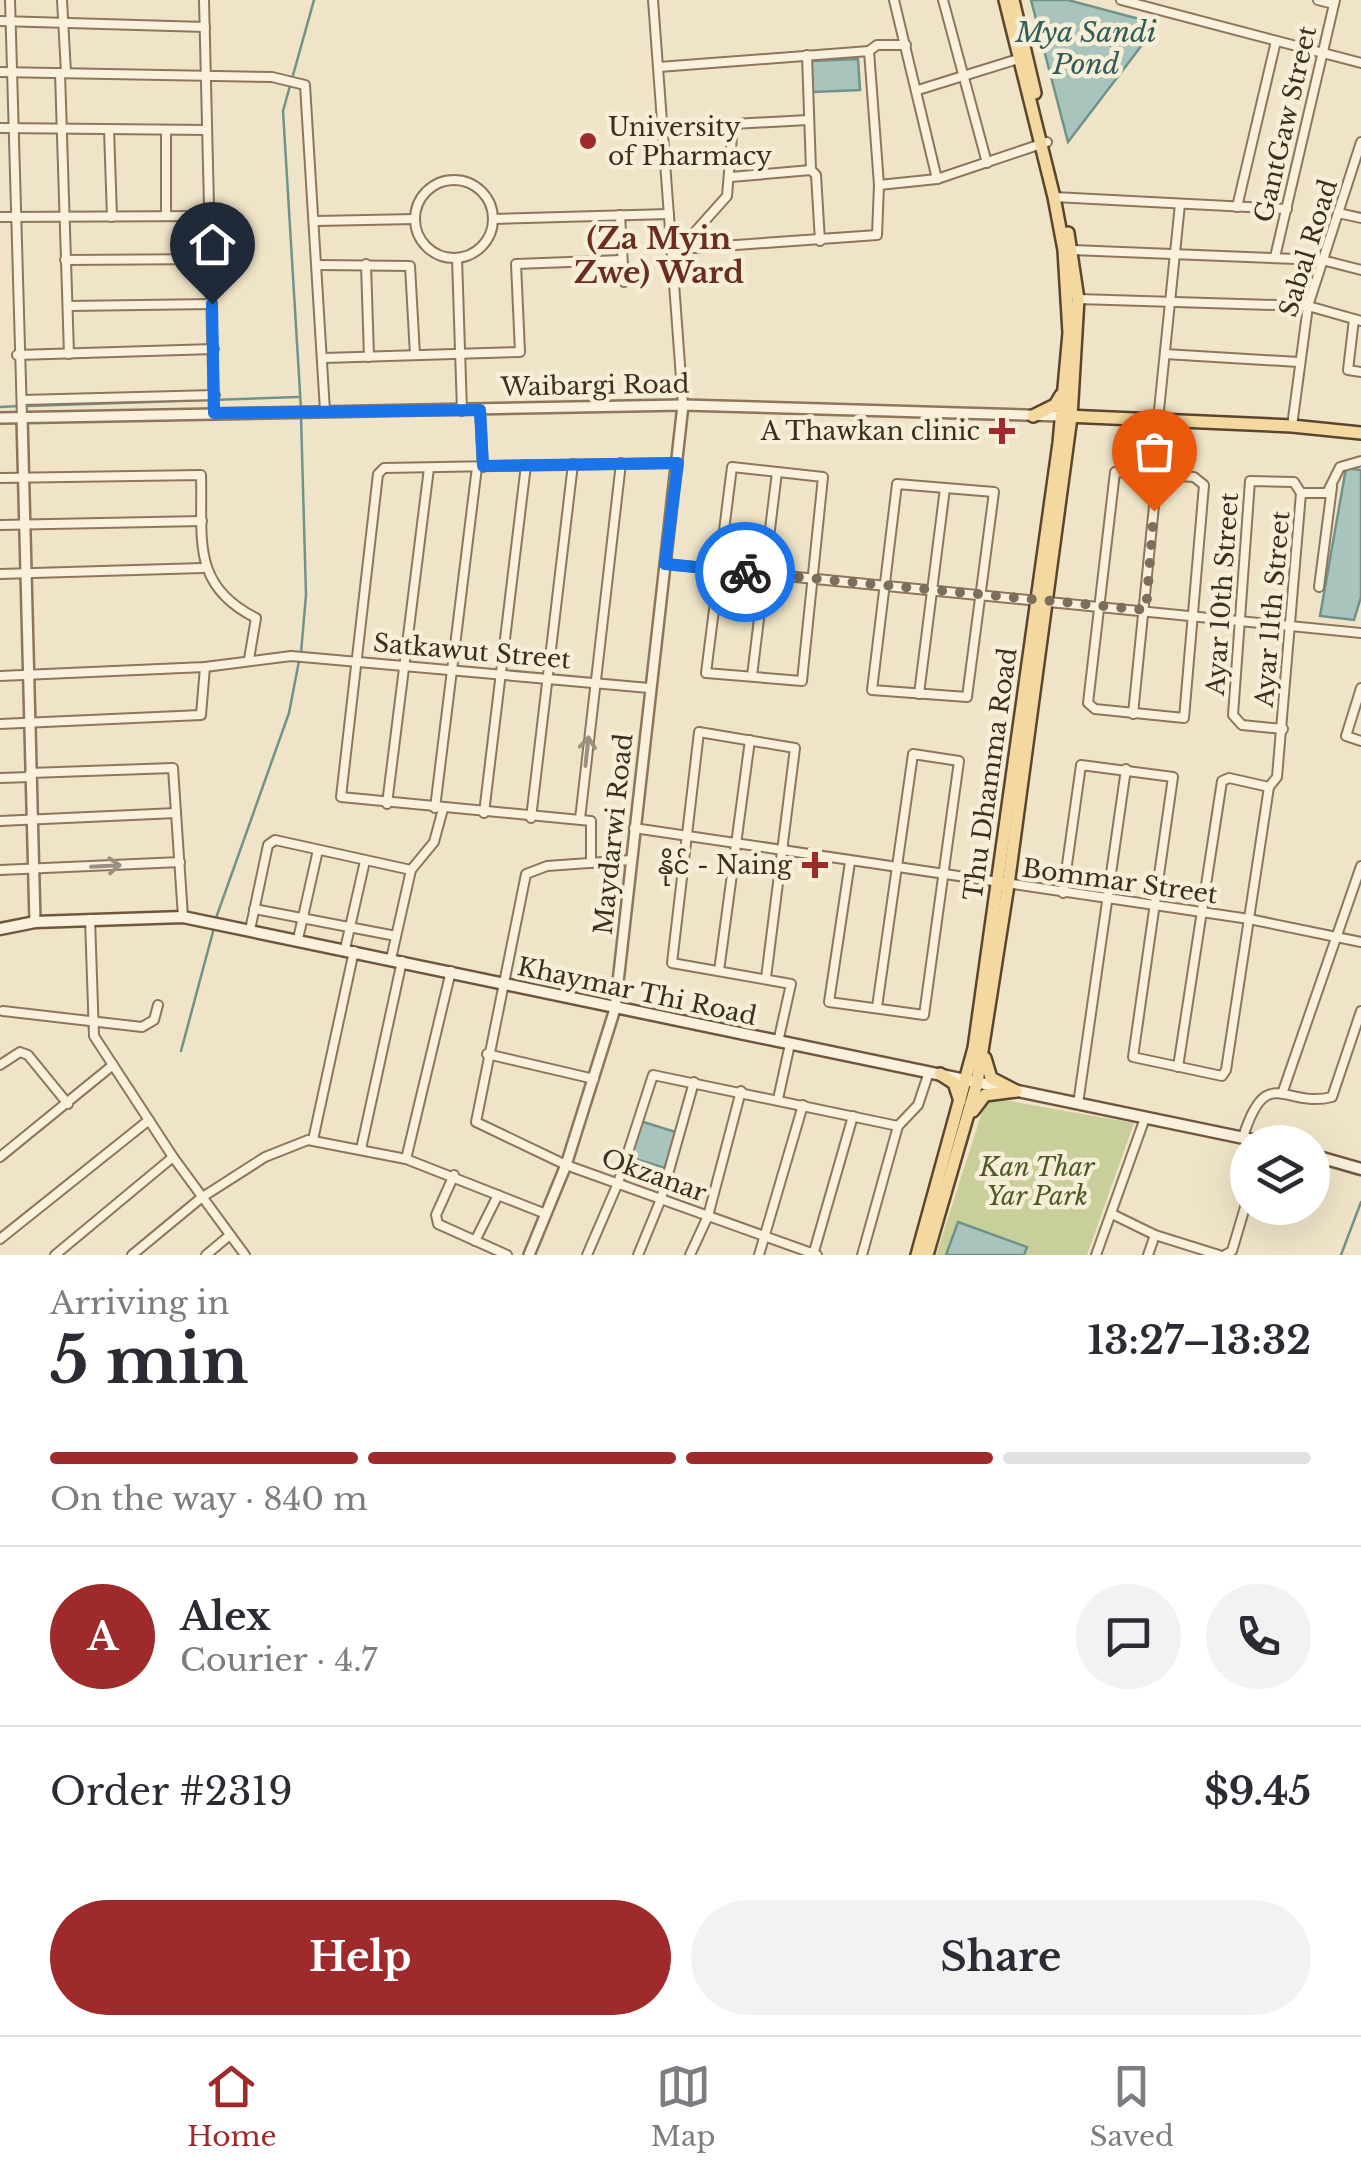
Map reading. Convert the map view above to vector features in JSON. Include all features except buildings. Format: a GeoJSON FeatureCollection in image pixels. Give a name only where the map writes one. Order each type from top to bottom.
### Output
{"type":"FeatureCollection","features":[{"type":"Feature","properties":{"kind":"main road","name":"Thu Dhamma Road"},"geometry":{"type":"LineString","coordinates":[[1004,0],[1044,143]]}},
{"type":"Feature","properties":{"kind":"main road","name":"Thu Dhamma Road"},"geometry":{"type":"LineString","coordinates":[[927,1255],[979,1049],[1063,442],[1078,298],[1072,250],[1013,0]]}},
{"type":"Feature","properties":{"kind":"main road","name":"Thu Dhamma Road"},"geometry":{"type":"LineString","coordinates":[[1058,197],[1068,316],[1068,391]]}},
{"type":"Feature","properties":{"kind":"main road"},"geometry":{"type":"LineString","coordinates":[[1034,416],[1054,406],[1068,391],[1080,409],[1097,418]]}},
{"type":"Feature","properties":{"kind":"main road"},"geometry":{"type":"LineString","coordinates":[[1034,416],[1050,424],[1063,442],[1080,425],[1097,418]]}},
{"type":"Feature","properties":{"kind":"main road"},"geometry":{"type":"LineString","coordinates":[[1066,416],[1292,426],[1361,434]]}},
{"type":"Feature","properties":{"kind":"main road","name":"Khaymar Thi Road"},"geometry":{"type":"LineString","coordinates":[[0,929],[35,922],[183,917],[1230,1135]]}},
{"type":"Feature","properties":{"kind":"main road"},"geometry":{"type":"LineString","coordinates":[[935,1073],[964,1065],[979,1049],[992,1078],[1016,1092]]}},
{"type":"Feature","properties":{"kind":"main road"},"geometry":{"type":"LineString","coordinates":[[935,1073],[954,1083],[964,1115],[985,1096],[1016,1092]]}},
{"type":"Feature","properties":{"kind":"main road","name":"Thu Dhamma Road"},"geometry":{"type":"LineString","coordinates":[[916,1255],[964,1115]]}},
{"type":"Feature","properties":{"kind":"main road"},"geometry":{"type":"LineString","coordinates":[[1330,1160],[1361,1169]]}},
{"type":"Feature","properties":{"kind":"street"},"geometry":{"type":"LineString","coordinates":[[10,0],[35,922]]}},
{"type":"Feature","properties":{"kind":"street"},"geometry":{"type":"LineString","coordinates":[[62,0],[69,354]]}},
{"type":"Feature","properties":{"kind":"street"},"geometry":{"type":"LineString","coordinates":[[204,0],[214,411]]}},
{"type":"Feature","properties":{"kind":"street"},"geometry":{"type":"LineString","coordinates":[[654,0],[683,405]]}},
{"type":"Feature","properties":{"kind":"street"},"geometry":{"type":"LineString","coordinates":[[894,0],[938,179]]}},
{"type":"Feature","properties":{"kind":"street"},"geometry":{"type":"LineString","coordinates":[[943,0],[986,164]]}},
{"type":"Feature","properties":{"kind":"street"},"geometry":{"type":"LineString","coordinates":[[1120,0],[1154,4],[1179,17],[1361,64]]}},
{"type":"Feature","properties":{"kind":"street"},"geometry":{"type":"LineString","coordinates":[[1318,0],[1334,2]]}},
{"type":"Feature","properties":{"kind":"street","name":"GantGaw Street"},"geometry":{"type":"LineString","coordinates":[[1274,258],[1334,2]]}},
{"type":"Feature","properties":{"kind":"street"},"geometry":{"type":"LineString","coordinates":[[0,20],[204,28]]}},
{"type":"Feature","properties":{"kind":"street"},"geometry":{"type":"LineString","coordinates":[[1238,206],[1276,42]]}},
{"type":"Feature","properties":{"kind":"street"},"geometry":{"type":"LineString","coordinates":[[659,68],[906,45]]}},
{"type":"Feature","properties":{"kind":"street"},"geometry":{"type":"LineString","coordinates":[[679,249],[877,235],[878,185],[869,51]]}},
{"type":"Feature","properties":{"kind":"street"},"geometry":{"type":"LineString","coordinates":[[807,56],[811,170],[816,175],[820,241]]}},
{"type":"Feature","properties":{"kind":"street"},"geometry":{"type":"LineString","coordinates":[[918,90],[1018,59]]}},
{"type":"Feature","properties":{"kind":"street"},"geometry":{"type":"LineString","coordinates":[[0,72],[272,77],[294,79],[305,85],[325,411]]}},
{"type":"Feature","properties":{"kind":"street"},"geometry":{"type":"LineString","coordinates":[[673,260],[717,210],[731,177],[734,124],[808,120]]}},
{"type":"Feature","properties":{"kind":"street"},"geometry":{"type":"LineString","coordinates":[[0,128],[207,130]]}},
{"type":"Feature","properties":{"kind":"street"},"geometry":{"type":"LineString","coordinates":[[109,130],[112,217]]}},
{"type":"Feature","properties":{"kind":"street"},"geometry":{"type":"LineString","coordinates":[[166,130],[166,216]]}},
{"type":"Feature","properties":{"kind":"street","name":"Sabal Road"},"geometry":{"type":"LineString","coordinates":[[1292,426],[1308,306],[1358,164],[1361,142]]}},
{"type":"Feature","properties":{"kind":"street"},"geometry":{"type":"LineString","coordinates":[[878,185],[938,179],[1044,143]]}},
{"type":"Feature","properties":{"kind":"street"},"geometry":{"type":"LineString","coordinates":[[0,168],[14,167]]}},
{"type":"Feature","properties":{"kind":"street"},"geometry":{"type":"LineString","coordinates":[[731,177],[811,170]]}},
{"type":"Feature","properties":{"kind":"street"},"geometry":{"type":"LineString","coordinates":[[450,180],[469,182],[482,191],[494,218],[482,246],[457,258],[426,246],[415,218],[426,191],[450,180]]}},
{"type":"Feature","properties":{"kind":"street"},"geometry":{"type":"LineString","coordinates":[[1058,197],[1287,209]]}},
{"type":"Feature","properties":{"kind":"street"},"geometry":{"type":"LineString","coordinates":[[1158,420],[1180,204]]}},
{"type":"Feature","properties":{"kind":"street"},"geometry":{"type":"LineString","coordinates":[[1338,213],[1361,218]]}},
{"type":"Feature","properties":{"kind":"street"},"geometry":{"type":"LineString","coordinates":[[494,218],[669,214]]}},
{"type":"Feature","properties":{"kind":"street"},"geometry":{"type":"LineString","coordinates":[[620,215],[624,282]]}},
{"type":"Feature","properties":{"kind":"street"},"geometry":{"type":"LineString","coordinates":[[0,217],[210,216]]}},
{"type":"Feature","properties":{"kind":"street"},"geometry":{"type":"LineString","coordinates":[[316,220],[415,218]]}},
{"type":"Feature","properties":{"kind":"street"},"geometry":{"type":"LineString","coordinates":[[1072,250],[1322,260],[1361,270]]}},
{"type":"Feature","properties":{"kind":"street"},"geometry":{"type":"LineString","coordinates":[[457,258],[462,411]]}},
{"type":"Feature","properties":{"kind":"street"},"geometry":{"type":"LineString","coordinates":[[65,260],[211,259]]}},
{"type":"Feature","properties":{"kind":"street"},"geometry":{"type":"LineString","coordinates":[[324,358],[520,352],[516,264],[622,260]]}},
{"type":"Feature","properties":{"kind":"street"},"geometry":{"type":"LineString","coordinates":[[366,264],[369,357]]}},
{"type":"Feature","properties":{"kind":"street"},"geometry":{"type":"LineString","coordinates":[[319,266],[410,266],[415,356]]}},
{"type":"Feature","properties":{"kind":"street"},"geometry":{"type":"LineString","coordinates":[[1078,298],[1308,306],[1358,320],[1348,370],[1361,372]]}},
{"type":"Feature","properties":{"kind":"street"},"geometry":{"type":"LineString","coordinates":[[68,306],[212,304]]}},
{"type":"Feature","properties":{"kind":"street"},"geometry":{"type":"LineString","coordinates":[[17,355],[214,349]]}},
{"type":"Feature","properties":{"kind":"street"},"geometry":{"type":"LineString","coordinates":[[1165,354],[1298,362]]}},
{"type":"Feature","properties":{"kind":"street"},"geometry":{"type":"LineString","coordinates":[[21,407],[215,397]]}},
{"type":"Feature","properties":{"kind":"street","name":"Waibargi Road"},"geometry":{"type":"LineString","coordinates":[[0,418],[21,407],[462,411],[683,405],[1066,416]]}},
{"type":"Feature","properties":{"kind":"street","name":"Maydarwi Road"},"geometry":{"type":"LineString","coordinates":[[529,1255],[566,1165],[615,1009],[683,405]]}},
{"type":"Feature","properties":{"kind":"street"},"geometry":{"type":"LineString","coordinates":[[361,1149],[396,960],[396,936],[411,870],[434,842],[452,668],[480,467],[480,410]]}},
{"type":"Feature","properties":{"kind":"street"},"geometry":{"type":"LineString","coordinates":[[1319,587],[1332,488],[1340,466],[1361,461]]}},
{"type":"Feature","properties":{"kind":"street"},"geometry":{"type":"LineString","coordinates":[[580,819],[622,463]]}},
{"type":"Feature","properties":{"kind":"street"},"geometry":{"type":"LineString","coordinates":[[590,863],[594,824],[580,819],[572,823],[341,798],[380,470],[678,463]]}},
{"type":"Feature","properties":{"kind":"street"},"geometry":{"type":"LineString","coordinates":[[531,818],[573,464]]}},
{"type":"Feature","properties":{"kind":"street"},"geometry":{"type":"LineString","coordinates":[[484,813],[526,465]]}},
{"type":"Feature","properties":{"kind":"street"},"geometry":{"type":"LineString","coordinates":[[732,467],[777,472],[823,477],[802,680],[706,673],[732,467]]}},
{"type":"Feature","properties":{"kind":"street"},"geometry":{"type":"LineString","coordinates":[[387,804],[429,468]]}},
{"type":"Feature","properties":{"kind":"street"},"geometry":{"type":"LineString","coordinates":[[752,676],[777,472]]}},
{"type":"Feature","properties":{"kind":"street"},"geometry":{"type":"LineString","coordinates":[[1115,472],[1157,476],[1202,480],[1196,616],[1184,718],[1090,708],[1097,605],[1115,472]]}},
{"type":"Feature","properties":{"kind":"street"},"geometry":{"type":"LineString","coordinates":[[0,478],[202,475],[203,568],[234,607],[256,618],[248,660]]}},
{"type":"Feature","properties":{"kind":"street"},"geometry":{"type":"LineString","coordinates":[[1133,714],[1157,476]]}},
{"type":"Feature","properties":{"kind":"street","name":"Ayar 10th Street"},"geometry":{"type":"LineString","coordinates":[[1283,729],[1236,722],[1250,481],[1294,482],[1302,493]]}},
{"type":"Feature","properties":{"kind":"street"},"geometry":{"type":"LineString","coordinates":[[897,484],[945,488],[994,492],[968,697],[872,690],[897,484]]}},
{"type":"Feature","properties":{"kind":"street"},"geometry":{"type":"LineString","coordinates":[[919,694],[945,488]]}},
{"type":"Feature","properties":{"kind":"street"},"geometry":{"type":"LineString","coordinates":[[1302,493],[1323,494],[1332,488]]}},
{"type":"Feature","properties":{"kind":"street","name":"Ayar 11th Street"},"geometry":{"type":"LineString","coordinates":[[1178,1067],[1222,1076],[1226,1070],[1270,786],[1277,777],[1302,493]]}},
{"type":"Feature","properties":{"kind":"street"},"geometry":{"type":"LineString","coordinates":[[0,525],[202,521]]}},
{"type":"Feature","properties":{"kind":"street"},"geometry":{"type":"LineString","coordinates":[[665,564],[1361,632]]}},
{"type":"Feature","properties":{"kind":"street"},"geometry":{"type":"LineString","coordinates":[[0,574],[203,568]]}},
{"type":"Feature","properties":{"kind":"street","name":"Satkawut Street"},"geometry":{"type":"LineString","coordinates":[[0,676],[205,667],[291,656],[649,688]]}},
{"type":"Feature","properties":{"kind":"street"},"geometry":{"type":"LineString","coordinates":[[0,724],[202,715],[205,667]]}},
{"type":"Feature","properties":{"kind":"street"},"geometry":{"type":"LineString","coordinates":[[1361,688],[1346,736],[1361,741]]}},
{"type":"Feature","properties":{"kind":"street"},"geometry":{"type":"LineString","coordinates":[[766,978],[795,748],[700,732],[672,963],[791,984],[778,1099]]}},
{"type":"Feature","properties":{"kind":"street"},"geometry":{"type":"LineString","coordinates":[[719,970],[750,740]]}},
{"type":"Feature","properties":{"kind":"street"},"geometry":{"type":"LineString","coordinates":[[850,862],[829,1002],[924,1015],[959,761],[913,754],[877,1007]]}},
{"type":"Feature","properties":{"kind":"street"},"geometry":{"type":"LineString","coordinates":[[1063,893],[1081,765],[1172,777],[1132,1058],[1178,1067],[1222,781],[1229,778],[1270,786]]}},
{"type":"Feature","properties":{"kind":"street"},"geometry":{"type":"LineString","coordinates":[[0,778],[169,766],[176,770],[183,917]]}},
{"type":"Feature","properties":{"kind":"street"},"geometry":{"type":"LineString","coordinates":[[1078,1104],[1126,769]]}},
{"type":"Feature","properties":{"kind":"street"},"geometry":{"type":"LineString","coordinates":[[0,821],[176,813]]}},
{"type":"Feature","properties":{"kind":"street","name":"Bommar Street"},"geometry":{"type":"LineString","coordinates":[[634,828],[1248,919],[1361,942]]}},
{"type":"Feature","properties":{"kind":"street"},"geometry":{"type":"LineString","coordinates":[[250,930],[270,842],[411,870]]}},
{"type":"Feature","properties":{"kind":"street"},"geometry":{"type":"LineString","coordinates":[[298,940],[318,850]]}},
{"type":"Feature","properties":{"kind":"street"},"geometry":{"type":"LineString","coordinates":[[596,1079],[487,1054],[528,872],[630,860]]}},
{"type":"Feature","properties":{"kind":"street"},"geometry":{"type":"LineString","coordinates":[[313,1140],[365,861]]}},
{"type":"Feature","properties":{"kind":"street"},"geometry":{"type":"LineString","coordinates":[[0,870],[180,862]]}},
{"type":"Feature","properties":{"kind":"street"},"geometry":{"type":"LineString","coordinates":[[1283,1091],[1361,866]]}},
{"type":"Feature","properties":{"kind":"street"},"geometry":{"type":"LineString","coordinates":[[254,908],[396,936]]}},
{"type":"Feature","properties":{"kind":"street"},"geometry":{"type":"LineString","coordinates":[[90,919],[94,1036],[173,1158],[245,1255]]}},
{"type":"Feature","properties":{"kind":"street"},"geometry":{"type":"LineString","coordinates":[[406,1159],[450,971]]}},
{"type":"Feature","properties":{"kind":"street"},"geometry":{"type":"LineString","coordinates":[[4,1010],[142,1027],[154,1020],[158,1004]]}},
{"type":"Feature","properties":{"kind":"street"},"geometry":{"type":"LineString","coordinates":[[1247,1125],[1256,1102],[1283,1091],[1332,1097],[1361,1012]]}},
{"type":"Feature","properties":{"kind":"street"},"geometry":{"type":"LineString","coordinates":[[0,1065],[20,1052],[28,1055],[68,1104]]}},
{"type":"Feature","properties":{"kind":"street","name":"Okzanar"},"geometry":{"type":"LineString","coordinates":[[487,1054],[476,1118],[479,1127],[566,1165],[814,1254]]}},
{"type":"Feature","properties":{"kind":"street"},"geometry":{"type":"LineString","coordinates":[[0,1157],[113,1065]]}},
{"type":"Feature","properties":{"kind":"street"},"geometry":{"type":"LineString","coordinates":[[862,1255],[898,1126],[918,1105],[935,1073]]}},
{"type":"Feature","properties":{"kind":"street"},"geometry":{"type":"LineString","coordinates":[[587,1255],[618,1183],[653,1075],[898,1126]]}},
{"type":"Feature","properties":{"kind":"street"},"geometry":{"type":"LineString","coordinates":[[638,1255],[661,1199],[694,1082]]}},
{"type":"Feature","properties":{"kind":"street"},"geometry":{"type":"LineString","coordinates":[[690,1255],[708,1216],[741,1092]]}},
{"type":"Feature","properties":{"kind":"street"},"geometry":{"type":"LineString","coordinates":[[759,1255],[804,1104]]}},
{"type":"Feature","properties":{"kind":"street"},"geometry":{"type":"LineString","coordinates":[[814,1254],[853,1116]]}},
{"type":"Feature","properties":{"kind":"street"},"geometry":{"type":"LineString","coordinates":[[1096,1255],[1145,1118]]}},
{"type":"Feature","properties":{"kind":"street"},"geometry":{"type":"LineString","coordinates":[[0,1239],[149,1120]]}},
{"type":"Feature","properties":{"kind":"street"},"geometry":{"type":"LineString","coordinates":[[132,1255],[201,1198],[265,1157],[303,1140],[406,1159],[546,1214]]}},
{"type":"Feature","properties":{"kind":"street"},"geometry":{"type":"LineString","coordinates":[[55,1255],[173,1158]]}},
{"type":"Feature","properties":{"kind":"street"},"geometry":{"type":"LineString","coordinates":[[454,1175],[436,1220],[508,1255]]}},
{"type":"Feature","properties":{"kind":"street"},"geometry":{"type":"LineString","coordinates":[[476,1240],[498,1195]]}},
{"type":"Feature","properties":{"kind":"street"},"geometry":{"type":"LineString","coordinates":[[1112,1214],[1200,1253],[1222,1255],[1232,1250],[1240,1225]]}},
{"type":"Feature","properties":{"kind":"street"},"geometry":{"type":"LineString","coordinates":[[206,1255],[230,1235]]}},
{"type":"Feature","properties":{"kind":"street"},"geometry":{"type":"LineString","coordinates":[[1148,1255],[1155,1235]]}},
{"type":"Feature","properties":{"kind":"green space","name":"Kan Thar Yar Park"},"geometry":{"type":"Polygon","coordinates":[[[987,1097],[1134,1123],[1087,1255],[936,1255],[987,1097]]]}},
{"type":"Feature","properties":{"kind":"water","name":"Mya Sandi Pond"},"geometry":{"type":"Polygon","coordinates":[[[1031,0],[1068,0],[1158,24],[1068,142],[1031,0]]]}},
{"type":"Feature","properties":{"kind":"water"},"geometry":{"type":"Polygon","coordinates":[[[858,59],[860,90],[813,92],[811,61],[858,59]]]}},
{"type":"Feature","properties":{"kind":"water"},"geometry":{"type":"Polygon","coordinates":[[[1346,468],[1361,470],[1361,597],[1354,620],[1320,616],[1346,468]]]}},
{"type":"Feature","properties":{"kind":"water"},"geometry":{"type":"Polygon","coordinates":[[[640,1121],[676,1132],[665,1168],[629,1157],[640,1121]]]}},
{"type":"Feature","properties":{"kind":"water"},"geometry":{"type":"Polygon","coordinates":[[[958,1222],[1027,1247],[1024,1255],[946,1255],[958,1222]]]}},
{"type":"Feature","properties":{"kind":"waterway"},"geometry":{"type":"LineString","coordinates":[[301,409],[283,111],[314,0]]}},
{"type":"Feature","properties":{"kind":"waterway"},"geometry":{"type":"LineString","coordinates":[[27,406],[298,397]]}},
{"type":"Feature","properties":{"kind":"waterway"},"geometry":{"type":"LineString","coordinates":[[0,407],[19,406]]}},
{"type":"Feature","properties":{"kind":"waterway"},"geometry":{"type":"LineString","coordinates":[[301,417],[306,595],[301,653]]}},
{"type":"Feature","properties":{"kind":"waterway"},"geometry":{"type":"LineString","coordinates":[[216,918],[289,713],[299,661]]}},
{"type":"Feature","properties":{"kind":"waterway"},"geometry":{"type":"LineString","coordinates":[[181,1051],[214,928]]}},
{"type":"Feature","properties":{"kind":"waterway"},"geometry":{"type":"LineString","coordinates":[[1341,1255],[1361,1202]]}},
{"type":"Feature","properties":{"kind":"way so far"},"geometry":{"type":"LineString","coordinates":[[745,572],[1146,610],[1154,511]]}},
{"type":"Feature","properties":{"kind":"place","name":"University of Pharmacy"},"geometry":{"type":"Point","coordinates":[588,141]}},
{"type":"Feature","properties":{"kind":"place","name":"A Thawkan clinic"},"geometry":{"type":"Point","coordinates":[1002,431]}},
{"type":"Feature","properties":{"kind":"place","name":"နိုင် - Naing"},"geometry":{"type":"Point","coordinates":[815,865]}},
{"type":"Feature","properties":{"kind":"district","name":"(Za Myin Zwe) Ward"},"geometry":{"type":"Point","coordinates":[659,256]}},
{"type":"Feature","properties":{"kind":"route"},"geometry":{"type":"LineString","coordinates":[[212,304],[214,413],[480,410],[483,466],[678,463],[665,564],[745,572]]}}]}
